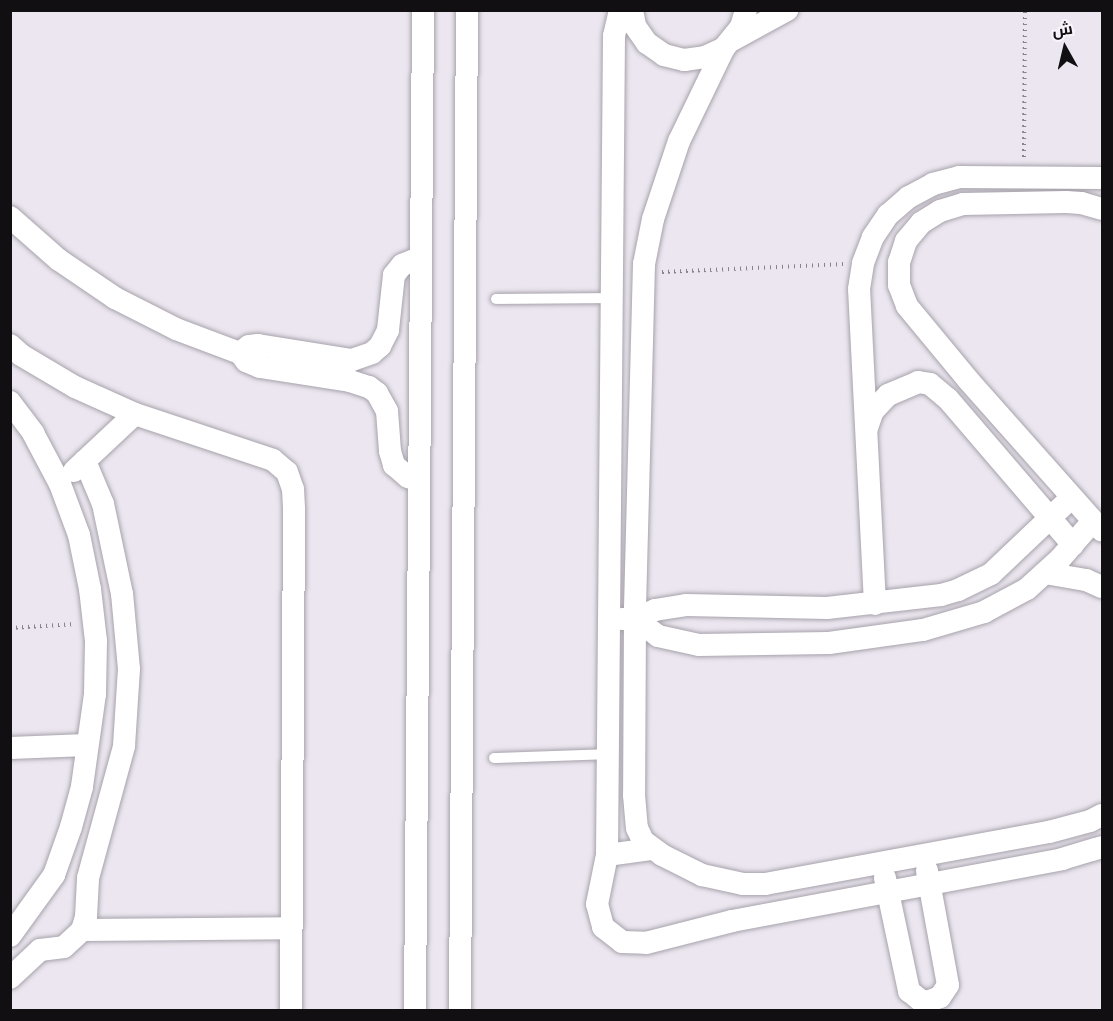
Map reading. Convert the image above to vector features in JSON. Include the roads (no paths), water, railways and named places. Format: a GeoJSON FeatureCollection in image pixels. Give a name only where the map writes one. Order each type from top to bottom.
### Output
{"type":"FeatureCollection","features":[{"type":"Feature","properties":{"kind":"street"},"geometry":{"type":"LineString","coordinates":[[415,1011],[419,258],[423,10]]}},
{"type":"Feature","properties":{"kind":"street"},"geometry":{"type":"LineString","coordinates":[[460,1011],[467,10]]}},
{"type":"Feature","properties":{"kind":"street"},"geometry":{"type":"LineString","coordinates":[[620,10],[614,36],[607,855],[597,904],[598,916],[612,936],[634,945],[732,921],[1062,859],[1102,847]]}},
{"type":"Feature","properties":{"kind":"street"},"geometry":{"type":"LineString","coordinates":[[632,10],[635,26],[647,43],[664,55],[684,60],[705,57],[787,10]]}},
{"type":"Feature","properties":{"kind":"street"},"geometry":{"type":"LineString","coordinates":[[746,10],[741,27],[728,44],[679,141],[646,245],[635,619],[634,795],[637,828],[643,841],[651,849],[702,875],[743,884],[791,880],[1049,832],[1090,821],[1102,815]]}},
{"type":"Feature","properties":{"kind":"street"},"geometry":{"type":"LineString","coordinates":[[635,619],[658,636],[699,645],[861,640],[923,630],[984,612],[1027,589],[1073,545],[1098,526],[969,381],[907,306],[900,285],[899,262],[906,241],[921,223],[940,211],[963,204],[1092,206],[1092,178],[959,177],[933,184],[888,215],[873,237],[863,263],[859,290],[875,604]]}},
{"type":"Feature","properties":{"kind":"street"},"geometry":{"type":"LineString","coordinates":[[10,217],[59,260],[115,298],[176,329],[240,353],[246,361],[261,367],[350,381],[369,387],[377,393],[387,411],[390,451],[394,465],[408,477],[418,480]]}},
{"type":"Feature","properties":{"kind":"street"},"geometry":{"type":"LineString","coordinates":[[240,353],[258,345],[352,360],[372,353],[380,346],[388,330],[394,275],[402,265],[419,258]]}},
{"type":"Feature","properties":{"kind":"street"},"geometry":{"type":"LineString","coordinates":[[10,345],[21,355],[75,387],[135,414],[273,460],[287,472],[293,489],[291,1011]]}},
{"type":"Feature","properties":{"kind":"street"},"geometry":{"type":"LineString","coordinates":[[948,399],[969,381]]}},
{"type":"Feature","properties":{"kind":"street"},"geometry":{"type":"LineString","coordinates":[[866,432],[873,411],[879,402],[907,385],[918,382],[930,384],[948,399],[1073,545]]}},
{"type":"Feature","properties":{"kind":"street"},"geometry":{"type":"LineString","coordinates":[[10,402],[33,433],[60,484],[79,535],[94,623],[95,694],[82,787],[54,874],[14,933],[40,950]]}},
{"type":"Feature","properties":{"kind":"street"},"geometry":{"type":"LineString","coordinates":[[60,484],[135,414]]}},
{"type":"Feature","properties":{"kind":"street"},"geometry":{"type":"LineString","coordinates":[[611,447],[639,448]]}},
{"type":"Feature","properties":{"kind":"street"},"geometry":{"type":"LineString","coordinates":[[10,978],[40,950],[64,947],[82,930],[86,917],[88,878],[124,746],[129,669],[116,555],[103,504],[85,461]]}},
{"type":"Feature","properties":{"kind":"street"},"geometry":{"type":"LineString","coordinates":[[609,619],[635,619],[655,610],[687,605],[827,608],[941,595],[975,583],[1005,562],[1071,498]]}},
{"type":"Feature","properties":{"kind":"street"},"geometry":{"type":"LineString","coordinates":[[1045,573],[1086,580],[1102,587]]}},
{"type":"Feature","properties":{"kind":"street"},"geometry":{"type":"LineString","coordinates":[[10,748],[87,745]]}},
{"type":"Feature","properties":{"kind":"street"},"geometry":{"type":"LineString","coordinates":[[607,855],[651,849]]}},
{"type":"Feature","properties":{"kind":"street"},"geometry":{"type":"LineString","coordinates":[[883,862],[887,891],[909,991],[920,1000],[927,1002],[940,997],[948,985],[924,854]]}},
{"type":"Feature","properties":{"kind":"street"},"geometry":{"type":"LineString","coordinates":[[82,930],[291,928]]}},
{"type":"Feature","properties":{"kind":"lane"},"geometry":{"type":"LineString","coordinates":[[496,299],[612,298]]}},
{"type":"Feature","properties":{"kind":"lane"},"geometry":{"type":"LineString","coordinates":[[494,758],[607,754]]}}]}
